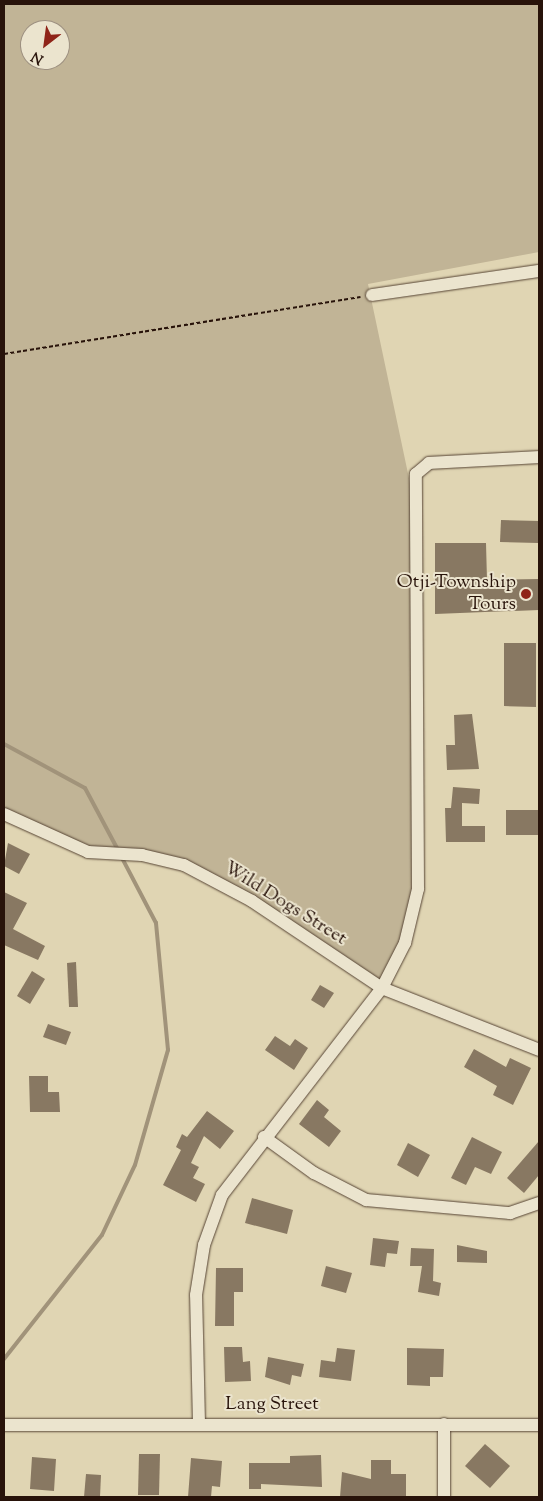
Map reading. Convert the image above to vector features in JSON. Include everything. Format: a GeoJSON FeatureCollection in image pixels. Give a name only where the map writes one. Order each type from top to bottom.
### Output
{"type":"FeatureCollection","features":[{"type":"Feature","properties":{"kind":"street"},"geometry":{"type":"LineString","coordinates":[[372,295],[539,271]]}},
{"type":"Feature","properties":{"kind":"street"},"geometry":{"type":"LineString","coordinates":[[199,1424],[196,1295],[204,1244],[222,1194],[264,1137],[322,1070],[382,988],[405,943],[418,889],[416,474],[429,463],[539,457]]}},
{"type":"Feature","properties":{"kind":"street","name":"Wild Dogs Street"},"geometry":{"type":"LineString","coordinates":[[4,814],[88,852],[142,855],[184,866],[252,901],[382,988],[539,1050]]}},
{"type":"Feature","properties":{"kind":"street"},"geometry":{"type":"LineString","coordinates":[[264,1137],[314,1173],[366,1200],[510,1213],[539,1203]]}},
{"type":"Feature","properties":{"kind":"street"},"geometry":{"type":"LineString","coordinates":[[444,1424],[444,1497]]}},
{"type":"Feature","properties":{"kind":"street","name":"Lang Street"},"geometry":{"type":"LineString","coordinates":[[4,1425],[539,1425]]}},
{"type":"Feature","properties":{"kind":"path"},"geometry":{"type":"LineString","coordinates":[[4,354],[372,295]]}},
{"type":"Feature","properties":{"kind":"shaded area"},"geometry":{"type":"Polygon","coordinates":[[[4,4],[539,4],[539,252],[368,284],[414,502],[421,832],[405,943],[382,988],[184,865],[88,852],[4,814],[4,4]]]}},
{"type":"Feature","properties":{"kind":"building"},"geometry":{"type":"Polygon","coordinates":[[[501,520],[539,521],[538,543],[500,542],[501,520]]]}},
{"type":"Feature","properties":{"kind":"building"},"geometry":{"type":"Polygon","coordinates":[[[435,543],[486,543],[487,580],[539,579],[539,610],[435,614],[435,543]]]}},
{"type":"Feature","properties":{"kind":"building"},"geometry":{"type":"Polygon","coordinates":[[[504,643],[536,643],[536,707],[504,706],[504,643]]]}},
{"type":"Feature","properties":{"kind":"building"},"geometry":{"type":"Polygon","coordinates":[[[472,714],[479,769],[447,770],[446,745],[455,745],[454,715],[472,714]]]}},
{"type":"Feature","properties":{"kind":"building"},"geometry":{"type":"Polygon","coordinates":[[[453,787],[480,789],[479,804],[462,803],[462,826],[485,826],[485,842],[446,842],[445,808],[451,808],[453,787]]]}},
{"type":"Feature","properties":{"kind":"building"},"geometry":{"type":"Polygon","coordinates":[[[506,810],[539,810],[539,835],[506,835],[506,810]]]}},
{"type":"Feature","properties":{"kind":"building"},"geometry":{"type":"Polygon","coordinates":[[[8,843],[30,854],[19,874],[4,866],[8,843]]]}},
{"type":"Feature","properties":{"kind":"building"},"geometry":{"type":"Polygon","coordinates":[[[4,892],[27,903],[13,929],[45,946],[38,960],[4,945],[4,892]]]}},
{"type":"Feature","properties":{"kind":"building"},"geometry":{"type":"Polygon","coordinates":[[[76,962],[78,1007],[69,1007],[67,963],[76,962]]]}},
{"type":"Feature","properties":{"kind":"building"},"geometry":{"type":"Polygon","coordinates":[[[32,971],[45,979],[30,1004],[17,996],[32,971]]]}},
{"type":"Feature","properties":{"kind":"building"},"geometry":{"type":"Polygon","coordinates":[[[320,985],[334,993],[324,1008],[311,1000],[320,985]]]}},
{"type":"Feature","properties":{"kind":"building"},"geometry":{"type":"Polygon","coordinates":[[[48,1024],[71,1032],[66,1045],[43,1037],[48,1024]]]}},
{"type":"Feature","properties":{"kind":"building"},"geometry":{"type":"Polygon","coordinates":[[[275,1036],[290,1046],[295,1039],[308,1048],[294,1070],[265,1050],[275,1036]]]}},
{"type":"Feature","properties":{"kind":"building"},"geometry":{"type":"Polygon","coordinates":[[[474,1049],[506,1067],[510,1058],[531,1068],[513,1105],[493,1095],[497,1086],[464,1067],[474,1049]]]}},
{"type":"Feature","properties":{"kind":"building"},"geometry":{"type":"Polygon","coordinates":[[[29,1076],[48,1076],[48,1092],[59,1092],[60,1112],[30,1112],[29,1076]]]}},
{"type":"Feature","properties":{"kind":"building"},"geometry":{"type":"Polygon","coordinates":[[[317,1100],[329,1110],[324,1117],[341,1131],[329,1147],[299,1124],[317,1100]]]}},
{"type":"Feature","properties":{"kind":"building"},"geometry":{"type":"Polygon","coordinates":[[[207,1111],[234,1131],[220,1149],[204,1136],[191,1163],[199,1167],[193,1178],[205,1184],[196,1202],[163,1185],[181,1150],[176,1147],[182,1134],[187,1137],[207,1111]]]}},
{"type":"Feature","properties":{"kind":"building"},"geometry":{"type":"Polygon","coordinates":[[[472,1137],[502,1152],[491,1174],[475,1167],[466,1185],[451,1178],[472,1137]]]}},
{"type":"Feature","properties":{"kind":"building"},"geometry":{"type":"Polygon","coordinates":[[[539,1141],[539,1175],[524,1193],[507,1178],[539,1141]]]}},
{"type":"Feature","properties":{"kind":"building"},"geometry":{"type":"Polygon","coordinates":[[[408,1143],[430,1155],[418,1177],[397,1165],[408,1143]]]}},
{"type":"Feature","properties":{"kind":"building"},"geometry":{"type":"Polygon","coordinates":[[[252,1198],[293,1210],[287,1234],[245,1223],[252,1198]]]}},
{"type":"Feature","properties":{"kind":"building"},"geometry":{"type":"Polygon","coordinates":[[[373,1238],[399,1241],[397,1254],[387,1253],[385,1267],[370,1265],[373,1238]]]}},
{"type":"Feature","properties":{"kind":"building"},"geometry":{"type":"Polygon","coordinates":[[[457,1245],[487,1251],[487,1263],[457,1262],[457,1245]]]}},
{"type":"Feature","properties":{"kind":"building"},"geometry":{"type":"Polygon","coordinates":[[[411,1248],[434,1249],[433,1281],[441,1283],[439,1296],[418,1292],[422,1266],[410,1266],[411,1248]]]}},
{"type":"Feature","properties":{"kind":"building"},"geometry":{"type":"Polygon","coordinates":[[[326,1266],[352,1273],[346,1293],[321,1286],[326,1266]]]}},
{"type":"Feature","properties":{"kind":"building"},"geometry":{"type":"Polygon","coordinates":[[[216,1268],[243,1268],[243,1292],[234,1292],[234,1326],[215,1326],[216,1268]]]}},
{"type":"Feature","properties":{"kind":"building"},"geometry":{"type":"Polygon","coordinates":[[[224,1347],[242,1347],[243,1362],[250,1361],[251,1381],[225,1382],[224,1347]]]}},
{"type":"Feature","properties":{"kind":"building"},"geometry":{"type":"Polygon","coordinates":[[[337,1348],[355,1350],[351,1381],[319,1377],[321,1360],[335,1362],[337,1348]]]}},
{"type":"Feature","properties":{"kind":"building"},"geometry":{"type":"Polygon","coordinates":[[[407,1348],[444,1349],[443,1377],[430,1377],[430,1386],[407,1385],[407,1348]]]}},
{"type":"Feature","properties":{"kind":"building"},"geometry":{"type":"Polygon","coordinates":[[[268,1357],[304,1364],[301,1377],[292,1375],[290,1385],[265,1377],[268,1357]]]}},
{"type":"Feature","properties":{"kind":"building"},"geometry":{"type":"Polygon","coordinates":[[[485,1444],[510,1466],[490,1488],[465,1466],[485,1444]]]}},
{"type":"Feature","properties":{"kind":"building"},"geometry":{"type":"Polygon","coordinates":[[[139,1454],[160,1454],[159,1495],[138,1495],[139,1454]]]}},
{"type":"Feature","properties":{"kind":"building"},"geometry":{"type":"Polygon","coordinates":[[[321,1455],[322,1487],[261,1484],[261,1489],[249,1489],[249,1463],[290,1463],[290,1456],[321,1455]]]}},
{"type":"Feature","properties":{"kind":"building"},"geometry":{"type":"Polygon","coordinates":[[[32,1457],[56,1459],[54,1491],[30,1489],[32,1457]]]}},
{"type":"Feature","properties":{"kind":"building"},"geometry":{"type":"Polygon","coordinates":[[[191,1458],[222,1461],[220,1487],[212,1486],[211,1497],[188,1497],[191,1458]]]}},
{"type":"Feature","properties":{"kind":"building"},"geometry":{"type":"Polygon","coordinates":[[[371,1460],[391,1460],[391,1474],[406,1474],[406,1497],[340,1497],[342,1472],[371,1479],[371,1460]]]}},
{"type":"Feature","properties":{"kind":"building"},"geometry":{"type":"Polygon","coordinates":[[[86,1474],[101,1475],[100,1497],[84,1497],[86,1474]]]}},
{"type":"Feature","properties":{"kind":"waterway"},"geometry":{"type":"LineString","coordinates":[[4,744],[85,788],[118,850]]}},
{"type":"Feature","properties":{"kind":"waterway"},"geometry":{"type":"LineString","coordinates":[[4,1359],[102,1235],[135,1165],[168,1050],[156,923],[121,856]]}},
{"type":"Feature","properties":{"kind":"place","name":"Otji-Township Tours"},"geometry":{"type":"Point","coordinates":[526,594]}}]}
